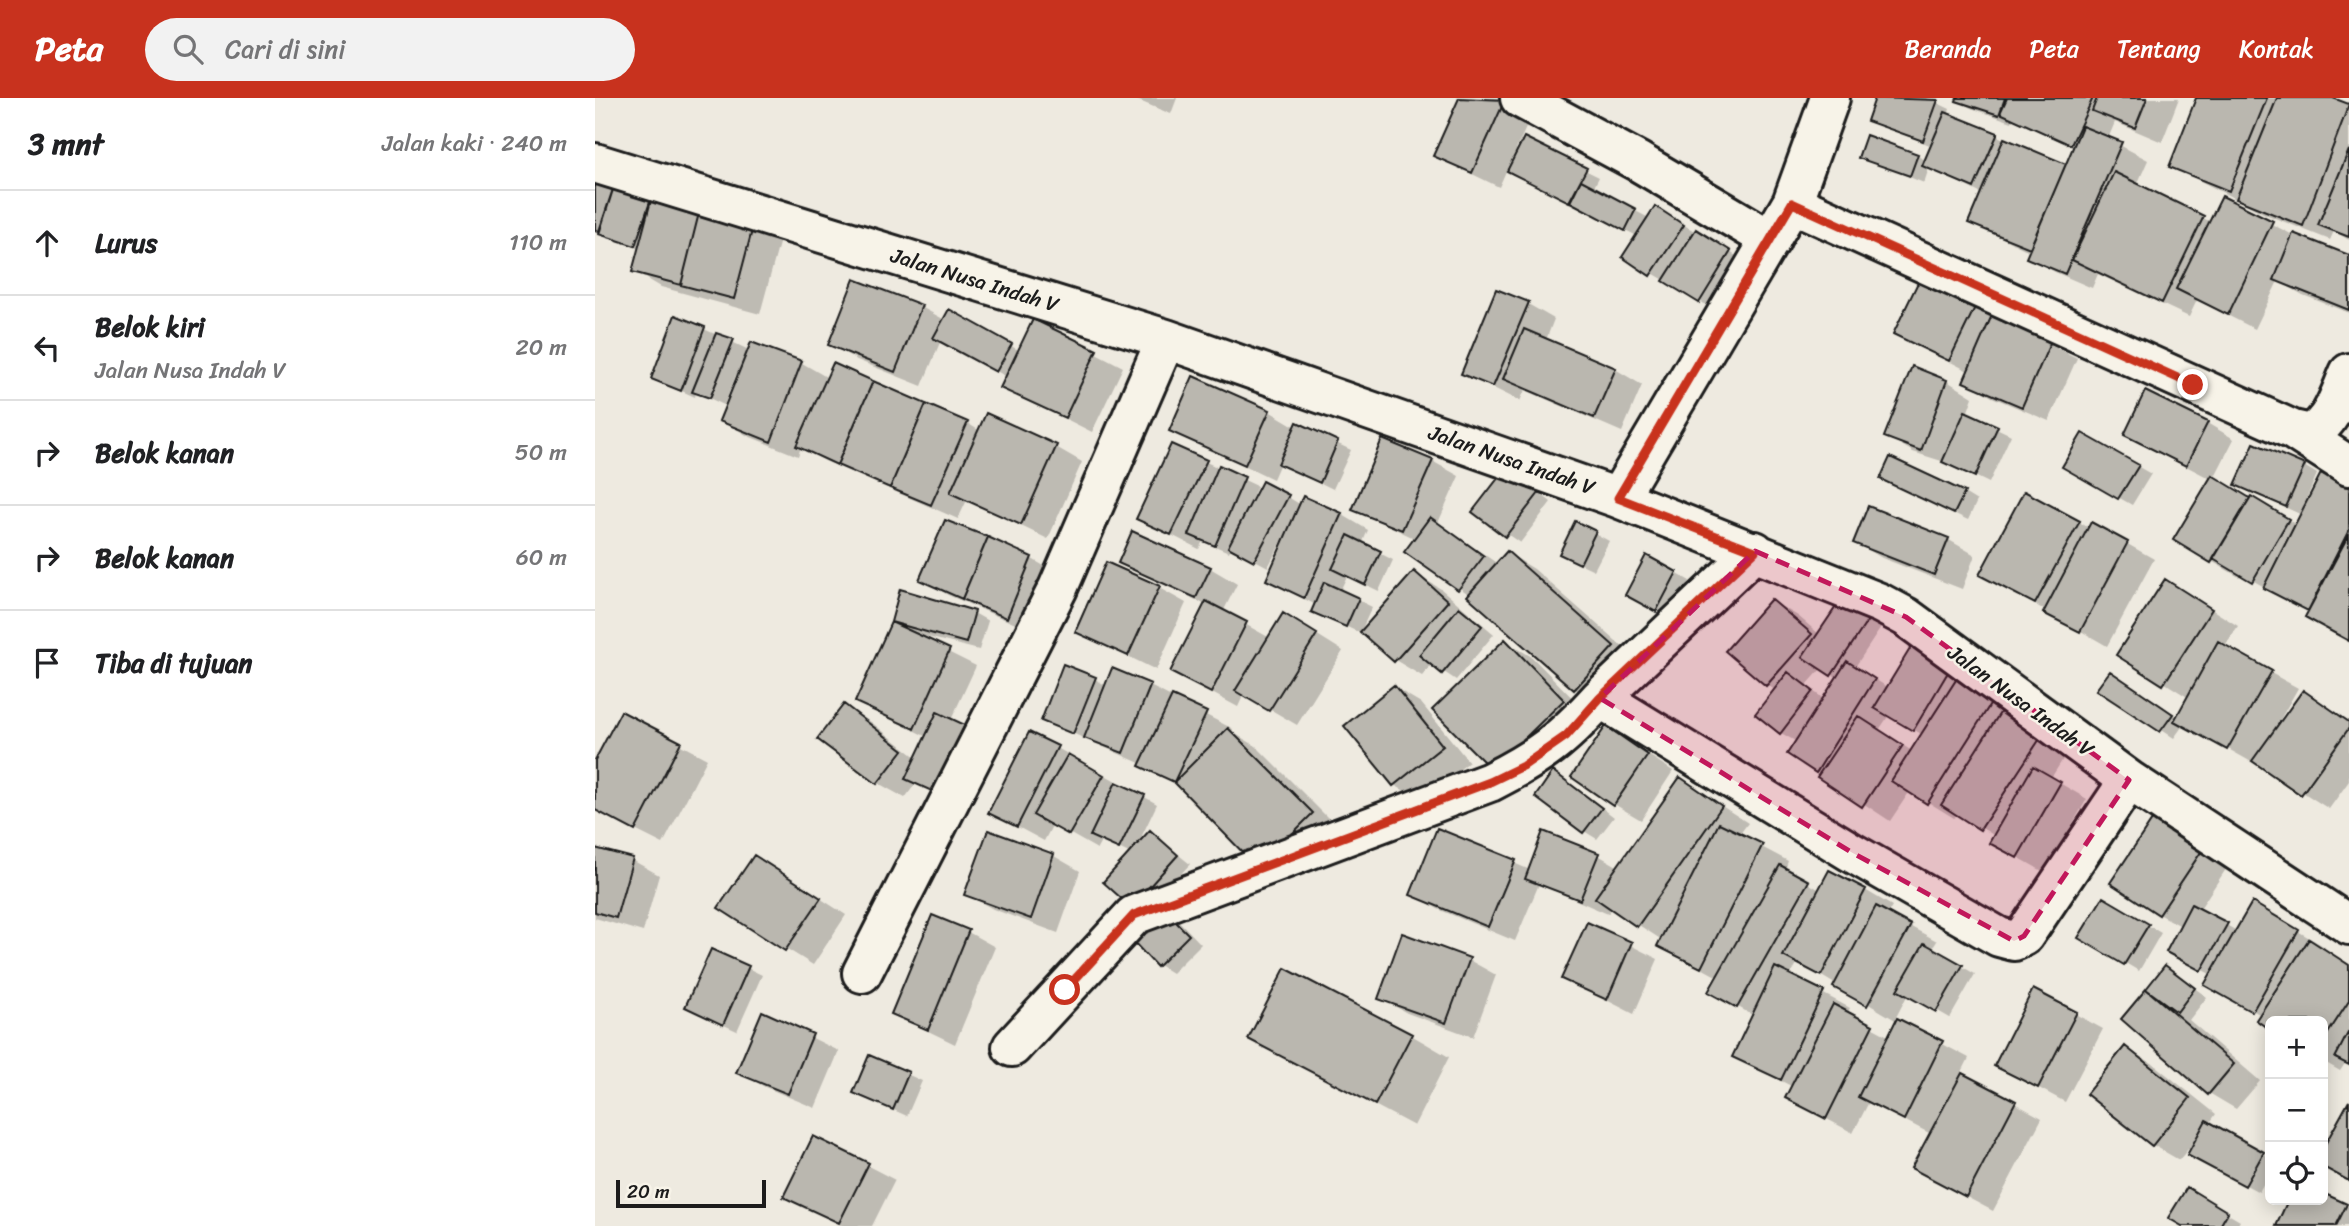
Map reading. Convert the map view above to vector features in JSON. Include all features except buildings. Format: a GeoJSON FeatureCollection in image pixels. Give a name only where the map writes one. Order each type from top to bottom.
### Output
{"type":"FeatureCollection","features":[{"type":"Feature","properties":{"kind":"street"},"geometry":{"type":"LineString","coordinates":[[1520,98],[1639,162],[1771,240]]}},
{"type":"Feature","properties":{"kind":"street"},"geometry":{"type":"LineString","coordinates":[[1618,498],[1792,203],[1830,98]]}},
{"type":"Feature","properties":{"kind":"street","name":"Jalan Nusa Indah V"},"geometry":{"type":"LineString","coordinates":[[595,163],[1166,338],[1618,498],[1755,551],[1906,617],[2129,780],[2349,925]]}},
{"type":"Feature","properties":{"kind":"street"},"geometry":{"type":"LineString","coordinates":[[1792,203],[2293,430],[2349,466]]}},
{"type":"Feature","properties":{"kind":"street"},"geometry":{"type":"LineString","coordinates":[[862,973],[1058,588],[1166,338]]}},
{"type":"Feature","properties":{"kind":"street"},"geometry":{"type":"LineString","coordinates":[[2293,430],[2311,433],[2321,428],[2330,418],[2349,373]]}},
{"type":"Feature","properties":{"kind":"street"},"geometry":{"type":"LineString","coordinates":[[1012,1047],[1134,915],[1490,782],[1523,766],[1566,736],[1600,698],[1755,551]]}},
{"type":"Feature","properties":{"kind":"street"},"geometry":{"type":"LineString","coordinates":[[1600,698],[1851,852],[1999,937],[2014,941],[2024,936],[2129,780]]}},
{"type":"Feature","properties":{"kind":"highlighted area"},"geometry":{"type":"Polygon","coordinates":[[[1755,551],[1906,617],[2129,780],[2024,936],[2014,941],[1851,852],[1600,698],[1755,551]]]}},
{"type":"Feature","properties":{"kind":"route"},"geometry":{"type":"LineString","coordinates":[[1065,990],[1134,915],[1490,782],[1523,766],[1566,736],[1600,698],[1755,551],[1618,498],[1792,203],[2193,385]]}}]}
